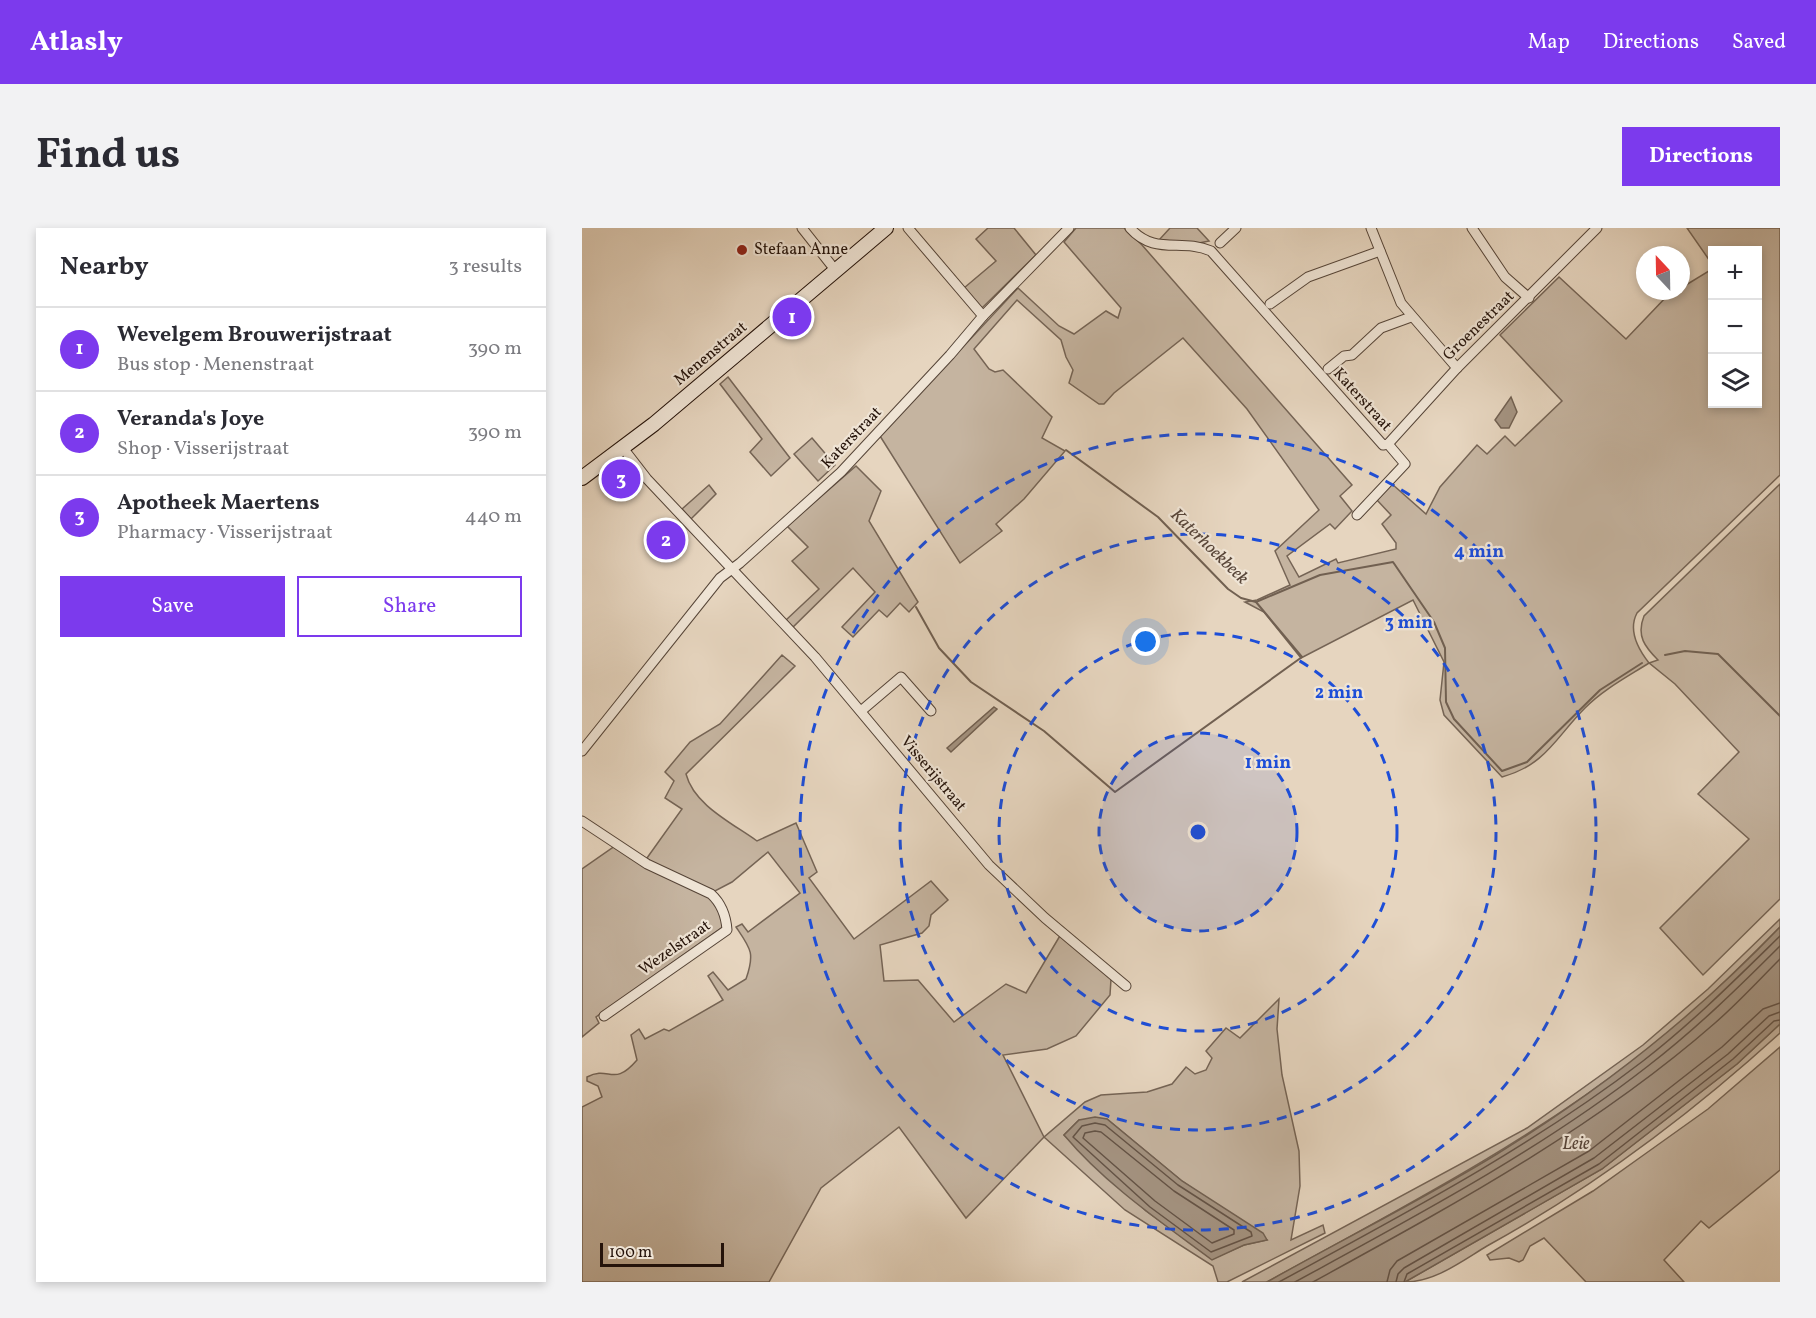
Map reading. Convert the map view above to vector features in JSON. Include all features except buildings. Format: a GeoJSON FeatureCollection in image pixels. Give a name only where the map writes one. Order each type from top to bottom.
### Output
{"type":"FeatureCollection","features":[{"type":"Feature","properties":{"kind":"main road","name":"Menenstraat"},"geometry":{"type":"LineString","coordinates":[[582,478],[623,448],[886,228]]}},
{"type":"Feature","properties":{"kind":"street"},"geometry":{"type":"LineString","coordinates":[[802,228],[836,272]]}},
{"type":"Feature","properties":{"kind":"street"},"geometry":{"type":"LineString","coordinates":[[908,228],[983,316]]}},
{"type":"Feature","properties":{"kind":"street","name":"Katerstraat"},"geometry":{"type":"LineString","coordinates":[[730,568],[740,563],[841,472],[950,355],[983,316],[1069,228]]}},
{"type":"Feature","properties":{"kind":"street","name":"Katerstraat"},"geometry":{"type":"LineString","coordinates":[[1130,228],[1153,244],[1191,245],[1211,251],[1385,445],[1405,464],[1357,515]]}},
{"type":"Feature","properties":{"kind":"street"},"geometry":{"type":"LineString","coordinates":[[1220,243],[1236,228]]}},
{"type":"Feature","properties":{"kind":"street"},"geometry":{"type":"LineString","coordinates":[[1371,228],[1398,296],[1411,317],[1457,368]]}},
{"type":"Feature","properties":{"kind":"street"},"geometry":{"type":"LineString","coordinates":[[1472,228],[1487,254],[1505,277],[1529,298]]}},
{"type":"Feature","properties":{"kind":"street","name":"Groenestraat"},"geometry":{"type":"LineString","coordinates":[[1385,445],[1457,368],[1597,228]]}},
{"type":"Feature","properties":{"kind":"street"},"geometry":{"type":"LineString","coordinates":[[1270,304],[1308,277],[1380,251]]}},
{"type":"Feature","properties":{"kind":"street"},"geometry":{"type":"LineString","coordinates":[[1328,369],[1344,356],[1352,355],[1381,328],[1411,317]]}},
{"type":"Feature","properties":{"kind":"street","name":"Visserijstraat"},"geometry":{"type":"LineString","coordinates":[[623,448],[647,479],[815,657],[989,865],[1045,918],[1126,986]]}},
{"type":"Feature","properties":{"kind":"street"},"geometry":{"type":"LineString","coordinates":[[582,751],[708,591],[730,568]]}},
{"type":"Feature","properties":{"kind":"street"},"geometry":{"type":"LineString","coordinates":[[861,711],[901,677],[931,711]]}},
{"type":"Feature","properties":{"kind":"street","name":"Wezelstraat"},"geometry":{"type":"LineString","coordinates":[[582,821],[647,864],[711,894],[720,905],[726,921],[727,930],[604,1016]]}},
{"type":"Feature","properties":{"kind":"shaded area"},"geometry":{"type":"Polygon","coordinates":[[[988,228],[1014,228],[1036,255],[982,308],[964,288],[996,261],[976,239],[988,228]]]}},
{"type":"Feature","properties":{"kind":"shaded area"},"geometry":{"type":"Polygon","coordinates":[[[1076,228],[1124,228],[1142,245],[1352,485],[1340,496],[1352,511],[1335,529],[1330,524],[1287,556],[1299,577],[1336,559],[1338,563],[1396,549],[1396,543],[1382,524],[1391,515],[1377,500],[1392,484],[1426,514],[1440,487],[1477,445],[1487,454],[1505,436],[1515,446],[1562,401],[1500,335],[1559,277],[1626,339],[1663,300],[1690,300],[1690,282],[1708,271],[1708,408],[1762,408],[1762,246],[1708,246],[1708,258],[1687,228],[1780,228],[1780,475],[1637,613],[1634,619],[1634,633],[1641,652],[1649,663],[1592,701],[1540,758],[1517,772],[1502,777],[1444,715],[1440,700],[1444,662],[1413,600],[1301,658],[1264,612],[1245,602],[1257,600],[1290,585],[1275,551],[1319,510],[1247,409],[1183,338],[1114,393],[1104,404],[1099,404],[1069,383],[1073,370],[1061,340],[1017,300],[974,349],[989,369],[995,372],[1003,370],[1052,417],[1042,438],[1065,451],[1024,499],[996,524],[1002,531],[960,563],[880,436],[1018,288],[1059,326],[1074,334],[1106,311],[1118,318],[1121,308],[1064,242],[1076,228]]]}},
{"type":"Feature","properties":{"kind":"shaded area"},"geometry":{"type":"Polygon","coordinates":[[[1170,228],[1197,228],[1209,241],[1199,243],[1159,240],[1170,228]]]}},
{"type":"Feature","properties":{"kind":"shaded area"},"geometry":{"type":"Polygon","coordinates":[[[728,377],[790,458],[771,476],[750,452],[762,439],[720,384],[728,377]]]}},
{"type":"Feature","properties":{"kind":"shaded area"},"geometry":{"type":"Polygon","coordinates":[[[812,438],[835,465],[818,481],[794,454],[812,438]]]}},
{"type":"Feature","properties":{"kind":"shaded area"},"geometry":{"type":"Polygon","coordinates":[[[856,466],[881,491],[869,521],[918,602],[909,612],[900,603],[887,617],[879,610],[853,637],[842,627],[875,592],[853,568],[792,628],[786,620],[819,589],[792,561],[808,547],[787,526],[856,466]]]}},
{"type":"Feature","properties":{"kind":"shaded area"},"geometry":{"type":"Polygon","coordinates":[[[1780,484],[1780,899],[1703,975],[1660,928],[1749,839],[1698,794],[1739,752],[1675,684],[1649,663],[1658,660],[1649,650],[1641,635],[1644,616],[1780,484]]]}},
{"type":"Feature","properties":{"kind":"shaded area"},"geometry":{"type":"Polygon","coordinates":[[[709,485],[716,494],[691,519],[682,509],[709,485]]]}},
{"type":"Feature","properties":{"kind":"shaded area"},"geometry":{"type":"Polygon","coordinates":[[[782,655],[795,666],[686,774],[690,785],[705,804],[757,841],[796,823],[817,872],[809,878],[854,939],[931,881],[948,900],[931,915],[929,926],[922,933],[880,945],[884,981],[918,980],[954,1022],[1006,984],[1026,993],[1061,934],[1111,979],[1110,995],[1076,1036],[1047,1049],[1003,1055],[1044,1137],[966,1218],[899,1127],[821,1188],[769,1282],[582,1282],[582,1107],[602,1097],[598,1086],[587,1081],[587,1077],[601,1073],[617,1075],[629,1068],[637,1060],[631,1035],[639,1029],[645,1039],[664,1029],[669,1031],[723,1000],[708,976],[713,972],[728,990],[746,979],[750,963],[748,946],[736,927],[742,924],[748,932],[800,893],[768,852],[732,882],[715,891],[654,865],[647,858],[682,809],[665,798],[674,781],[665,772],[690,742],[720,724],[782,655]]]}},
{"type":"Feature","properties":{"kind":"shaded area"},"geometry":{"type":"Polygon","coordinates":[[[615,846],[653,871],[690,886],[707,896],[720,913],[724,926],[596,1017],[599,1023],[582,1037],[582,869],[615,846]]]}},
{"type":"Feature","properties":{"kind":"shaded area"},"geometry":{"type":"Polygon","coordinates":[[[1780,919],[1780,927],[1676,1026],[1639,1056],[1550,1119],[1458,1176],[1267,1282],[1242,1282],[1527,1128],[1643,1045],[1708,989],[1780,919]]]}},
{"type":"Feature","properties":{"kind":"shaded area"},"geometry":{"type":"Polygon","coordinates":[[[1279,999],[1277,1029],[1282,1075],[1299,1151],[1300,1186],[1291,1240],[1323,1225],[1325,1233],[1227,1282],[1218,1282],[1213,1266],[1125,1210],[1044,1137],[1085,1102],[1101,1095],[1147,1092],[1172,1084],[1186,1067],[1195,1074],[1206,1070],[1212,1058],[1206,1051],[1226,1028],[1240,1038],[1279,999]],[[1107,1119],[1079,1120],[1064,1135],[1146,1211],[1212,1259],[1244,1245],[1267,1240],[1182,1181],[1107,1119]]]}},
{"type":"Feature","properties":{"kind":"shaded area"},"geometry":{"type":"Polygon","coordinates":[[[1780,1024],[1780,1033],[1711,1093],[1603,1174],[1448,1270],[1438,1275],[1405,1282],[1602,1169],[1737,1064],[1780,1024]]]}},
{"type":"Feature","properties":{"kind":"shaded area"},"geometry":{"type":"Polygon","coordinates":[[[1780,1047],[1780,1170],[1709,1228],[1701,1221],[1664,1260],[1684,1282],[1586,1282],[1544,1238],[1530,1246],[1523,1260],[1519,1262],[1509,1258],[1490,1260],[1487,1255],[1593,1191],[1708,1109],[1780,1047]]]}},
{"type":"Feature","properties":{"kind":"water"},"geometry":{"type":"Polygon","coordinates":[[[1511,397],[1517,412],[1509,428],[1501,428],[1495,420],[1511,397]]]}},
{"type":"Feature","properties":{"kind":"water"},"geometry":{"type":"Polygon","coordinates":[[[994,707],[997,709],[951,752],[947,748],[994,707]]]}},
{"type":"Feature","properties":{"kind":"water","name":"Leie"},"geometry":{"type":"Polygon","coordinates":[[[1780,927],[1780,1024],[1737,1064],[1602,1169],[1405,1282],[1267,1282],[1469,1171],[1573,1104],[1681,1021],[1780,927]]]}},
{"type":"Feature","properties":{"kind":"water"},"geometry":{"type":"Polygon","coordinates":[[[1095,1117],[1107,1119],[1182,1181],[1263,1233],[1267,1240],[1244,1245],[1212,1260],[1115,1186],[1064,1135],[1079,1120],[1095,1117]]]}},
{"type":"Feature","properties":{"kind":"waterway","name":"Katerhoekbeek"},"geometry":{"type":"LineString","coordinates":[[1066,450],[1158,517],[1228,589],[1241,598],[1256,602],[1320,575],[1393,562],[1434,622],[1445,648],[1446,702],[1454,719],[1502,771],[1527,762],[1600,690],[1642,663]]}},
{"type":"Feature","properties":{"kind":"waterway"},"geometry":{"type":"LineString","coordinates":[[916,607],[939,648],[971,682],[1044,731],[1115,792],[1302,657],[1256,602]]}},
{"type":"Feature","properties":{"kind":"waterway","name":"Katerhoekbeek"},"geometry":{"type":"LineString","coordinates":[[1665,655],[1685,651],[1718,654],[1780,716]]}},
{"type":"Feature","properties":{"kind":"place","name":"Stefaan Anne"},"geometry":{"type":"Point","coordinates":[742,250]}},
{"type":"Feature","properties":{"kind":"place","name":"Wevelgem Brouwerijstraat"},"geometry":{"type":"Point","coordinates":[792,317]}},
{"type":"Feature","properties":{"kind":"place","name":"Apotheek Maertens"},"geometry":{"type":"Point","coordinates":[621,479]}},
{"type":"Feature","properties":{"kind":"place","name":"Veranda's Joye"},"geometry":{"type":"Point","coordinates":[666,540]}}]}
